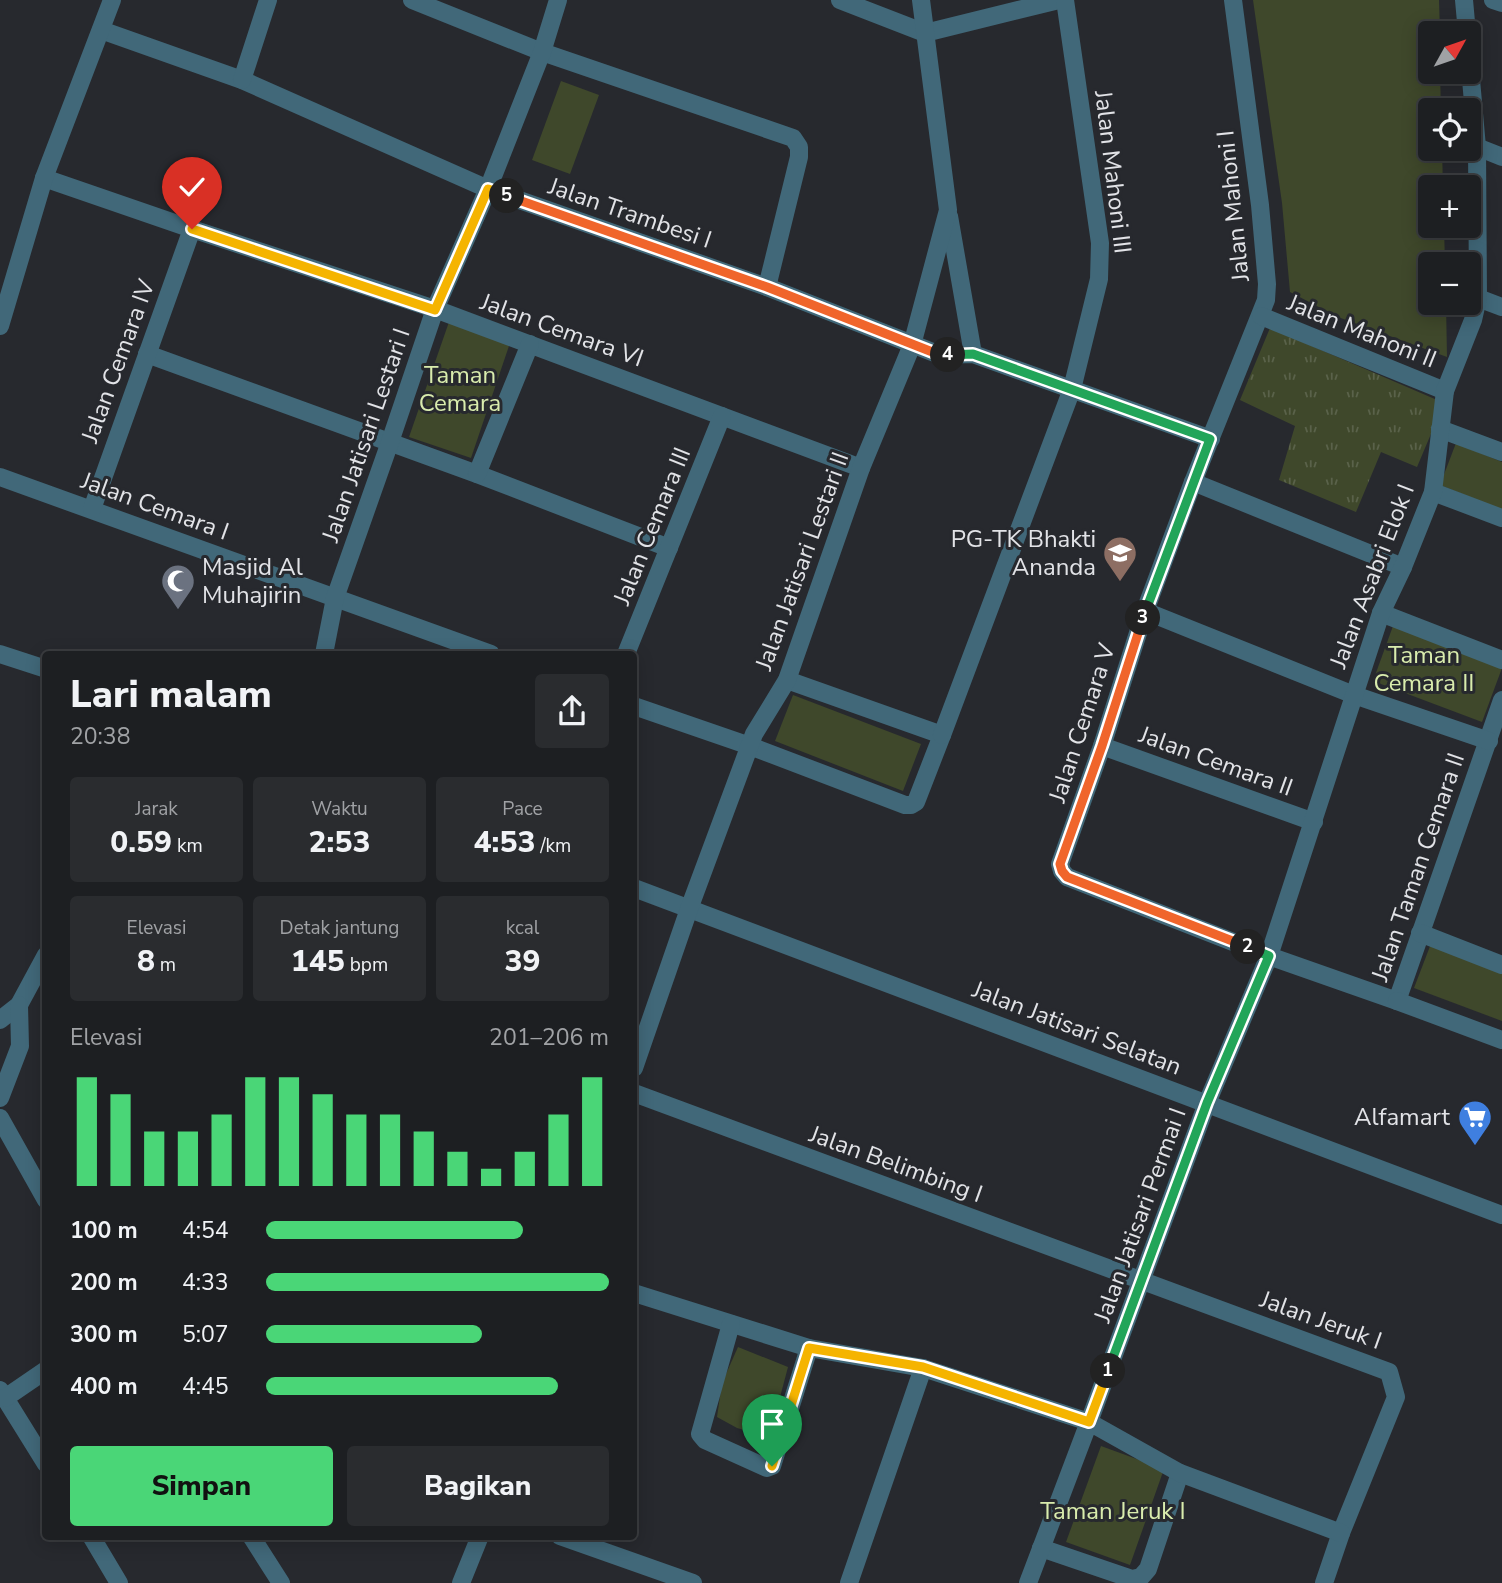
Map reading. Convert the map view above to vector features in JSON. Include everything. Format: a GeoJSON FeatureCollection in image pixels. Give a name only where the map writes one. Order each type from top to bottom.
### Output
{"type":"FeatureCollection","features":[{"type":"Feature","properties":{"kind":"street"},"geometry":{"type":"LineString","coordinates":[[0,326],[44,178],[113,0]]}},
{"type":"Feature","properties":{"kind":"street"},"geometry":{"type":"LineString","coordinates":[[242,80],[268,0]]}},
{"type":"Feature","properties":{"kind":"street"},"geometry":{"type":"LineString","coordinates":[[412,0],[542,52],[793,138],[799,147],[799,157],[767,287]]}},
{"type":"Feature","properties":{"kind":"street","name":"Jalan Jatisari Lestari I"},"geometry":{"type":"LineString","coordinates":[[325,651],[335,598],[435,310],[488,189],[542,52],[558,0]]}},
{"type":"Feature","properties":{"kind":"street"},"geometry":{"type":"LineString","coordinates":[[840,0],[925,33],[1059,0]]}},
{"type":"Feature","properties":{"kind":"street"},"geometry":{"type":"LineString","coordinates":[[921,0],[948,209],[973,354]]}},
{"type":"Feature","properties":{"kind":"street","name":"Jalan Mahoni III"},"geometry":{"type":"LineString","coordinates":[[1065,0],[1101,257],[1099,279],[1072,389]]}},
{"type":"Feature","properties":{"kind":"street","name":"Jalan Mahoni I"},"geometry":{"type":"LineString","coordinates":[[1210,439],[1266,300],[1260,205],[1233,0]]}},
{"type":"Feature","properties":{"kind":"street"},"geometry":{"type":"LineString","coordinates":[[1464,0],[1466,21]]}},
{"type":"Feature","properties":{"kind":"street"},"geometry":{"type":"LineString","coordinates":[[1493,0],[1502,3]]}},
{"type":"Feature","properties":{"kind":"street","name":"Jalan Trambesi I"},"geometry":{"type":"LineString","coordinates":[[101,30],[242,80],[488,189],[767,287],[912,345]]}},
{"type":"Feature","properties":{"kind":"street"},"geometry":{"type":"LineString","coordinates":[[1481,149],[1502,157]]}},
{"type":"Feature","properties":{"kind":"street","name":"Jalan Asabri Elok I"},"geometry":{"type":"LineString","coordinates":[[1477,161],[1478,252]]}},
{"type":"Feature","properties":{"kind":"street","name":"Jalan Cemara VI"},"geometry":{"type":"LineString","coordinates":[[44,178],[435,310],[861,468]]}},
{"type":"Feature","properties":{"kind":"street","name":"Jalan Jatisari Lestari II"},"geometry":{"type":"LineString","coordinates":[[637,1059],[754,734],[787,680],[861,468],[912,345],[948,209]]}},
{"type":"Feature","properties":{"kind":"street","name":"Jalan Cemara IV"},"geometry":{"type":"LineString","coordinates":[[92,509],[192,229]]}},
{"type":"Feature","properties":{"kind":"street"},"geometry":{"type":"LineString","coordinates":[[1481,299],[1502,307]]}},
{"type":"Feature","properties":{"kind":"street","name":"Jalan Asabri Elok I"},"geometry":{"type":"LineString","coordinates":[[1207,1103],[1269,956],[1381,613],[1433,492],[1446,391],[1474,315]]}},
{"type":"Feature","properties":{"kind":"street","name":"Jalan Mahoni II"},"geometry":{"type":"LineString","coordinates":[[1261,316],[1446,391]]}},
{"type":"Feature","properties":{"kind":"street"},"geometry":{"type":"LineString","coordinates":[[477,474],[530,344]]}},
{"type":"Feature","properties":{"kind":"street"},"geometry":{"type":"LineString","coordinates":[[912,345],[940,355],[973,354],[1210,439]]}},
{"type":"Feature","properties":{"kind":"street"},"geometry":{"type":"LineString","coordinates":[[147,354],[477,474],[669,548]]}},
{"type":"Feature","properties":{"kind":"street"},"geometry":{"type":"LineString","coordinates":[[637,707],[750,746],[905,805],[916,802],[1072,389]]}},
{"type":"Feature","properties":{"kind":"street","name":"Jalan Cemara III"},"geometry":{"type":"LineString","coordinates":[[627,651],[722,416]]}},
{"type":"Feature","properties":{"kind":"street"},"geometry":{"type":"LineString","coordinates":[[1440,429],[1502,452]]}},
{"type":"Feature","properties":{"kind":"street","name":"Jalan Cemara V"},"geometry":{"type":"LineString","coordinates":[[1210,439],[1145,611],[1102,746],[1060,864],[1067,877],[1269,956]]}},
{"type":"Feature","properties":{"kind":"street","name":"Jalan Cemara I"},"geometry":{"type":"LineString","coordinates":[[0,477],[483,651]]}},
{"type":"Feature","properties":{"kind":"street"},"geometry":{"type":"LineString","coordinates":[[1193,482],[1403,567]]}},
{"type":"Feature","properties":{"kind":"street"},"geometry":{"type":"LineString","coordinates":[[1433,492],[1502,518]]}},
{"type":"Feature","properties":{"kind":"street"},"geometry":{"type":"LineString","coordinates":[[1145,611],[1354,695]]}},
{"type":"Feature","properties":{"kind":"street"},"geometry":{"type":"LineString","coordinates":[[1381,613],[1502,660]]}},
{"type":"Feature","properties":{"kind":"street"},"geometry":{"type":"LineString","coordinates":[[0,654],[42,668]]}},
{"type":"Feature","properties":{"kind":"street"},"geometry":{"type":"LineString","coordinates":[[787,680],[942,735]]}},
{"type":"Feature","properties":{"kind":"street","name":"Jalan Taman Cemara II"},"geometry":{"type":"LineString","coordinates":[[1354,695],[1489,741]]}},
{"type":"Feature","properties":{"kind":"street","name":"Jalan Taman Cemara II"},"geometry":{"type":"LineString","coordinates":[[1269,956],[1397,1001],[1502,700]]}},
{"type":"Feature","properties":{"kind":"street","name":"Jalan Cemara II"},"geometry":{"type":"LineString","coordinates":[[1102,746],[1314,822]]}},
{"type":"Feature","properties":{"kind":"street","name":"Jalan Jatisari Selatan"},"geometry":{"type":"LineString","coordinates":[[637,889],[1502,1215]]}},
{"type":"Feature","properties":{"kind":"street"},"geometry":{"type":"LineString","coordinates":[[1420,933],[1502,965]]}},
{"type":"Feature","properties":{"kind":"street"},"geometry":{"type":"LineString","coordinates":[[0,1020],[19,1005],[42,962]]}},
{"type":"Feature","properties":{"kind":"street"},"geometry":{"type":"LineString","coordinates":[[1397,1001],[1502,1040]]}},
{"type":"Feature","properties":{"kind":"street"},"geometry":{"type":"LineString","coordinates":[[0,1098],[20,1046],[19,1005]]}},
{"type":"Feature","properties":{"kind":"street","name":"Jalan Belimbing I"},"geometry":{"type":"LineString","coordinates":[[637,1094],[1142,1281]]}},
{"type":"Feature","properties":{"kind":"street","name":"Jalan Jatisari Permai I"},"geometry":{"type":"LineString","coordinates":[[1028,1583],[1207,1103]]}},
{"type":"Feature","properties":{"kind":"street"},"geometry":{"type":"LineString","coordinates":[[0,1118],[42,1193]]}},
{"type":"Feature","properties":{"kind":"street","name":"Jalan Jeruk I"},"geometry":{"type":"LineString","coordinates":[[1142,1281],[1389,1372],[1396,1396],[1341,1533],[1324,1583]]}},
{"type":"Feature","properties":{"kind":"street"},"geometry":{"type":"LineString","coordinates":[[637,1294],[809,1348],[923,1367],[1089,1422],[1180,1473],[1341,1533]]}},
{"type":"Feature","properties":{"kind":"street"},"geometry":{"type":"LineString","coordinates":[[731,1324],[700,1434],[705,1440],[766,1468],[772,1466],[809,1348]]}},
{"type":"Feature","properties":{"kind":"street"},"geometry":{"type":"LineString","coordinates":[[849,1583],[923,1367]]}},
{"type":"Feature","properties":{"kind":"street"},"geometry":{"type":"LineString","coordinates":[[42,1372],[2,1394],[42,1458]]}},
{"type":"Feature","properties":{"kind":"street"},"geometry":{"type":"LineString","coordinates":[[1041,1548],[1132,1579],[1141,1577],[1148,1569],[1180,1473]]}},
{"type":"Feature","properties":{"kind":"street"},"geometry":{"type":"LineString","coordinates":[[93,1540],[120,1583]]}},
{"type":"Feature","properties":{"kind":"street"},"geometry":{"type":"LineString","coordinates":[[254,1540],[281,1583]]}},
{"type":"Feature","properties":{"kind":"street"},"geometry":{"type":"LineString","coordinates":[[461,1583],[478,1540]]}},
{"type":"Feature","properties":{"kind":"street"},"geometry":{"type":"LineString","coordinates":[[571,1540],[693,1583]]}},
{"type":"Feature","properties":{"kind":"green space"},"geometry":{"type":"Polygon","coordinates":[[[1253,0],[1439,0],[1440,21],[1418,21],[1418,84],[1440,84],[1441,98],[1418,98],[1418,161],[1442,161],[1443,175],[1418,175],[1418,238],[1444,238],[1445,252],[1418,252],[1418,315],[1446,315],[1447,357],[1338,317],[1290,292],[1282,203],[1253,0]]]}},
{"type":"Feature","properties":{"kind":"green space"},"geometry":{"type":"Polygon","coordinates":[[[561,81],[599,95],[570,174],[532,160],[561,81]]]}},
{"type":"Feature","properties":{"kind":"green space","name":"Taman Cemara"},"geometry":{"type":"Polygon","coordinates":[[[450,319],[511,340],[471,458],[409,437],[450,319]]]}},
{"type":"Feature","properties":{"kind":"green space"},"geometry":{"type":"Polygon","coordinates":[[[1270,328],[1444,403],[1417,467],[1381,452],[1356,512],[1279,480],[1295,426],[1240,400],[1270,328]]]}},
{"type":"Feature","properties":{"kind":"green space"},"geometry":{"type":"Polygon","coordinates":[[[1456,443],[1502,462],[1502,510],[1440,485],[1456,443]]]}},
{"type":"Feature","properties":{"kind":"green space","name":"Taman Cemara II"},"geometry":{"type":"Polygon","coordinates":[[[1393,626],[1502,668],[1482,722],[1373,681],[1393,626]]]}},
{"type":"Feature","properties":{"kind":"green space"},"geometry":{"type":"Polygon","coordinates":[[[793,695],[921,744],[903,791],[775,741],[793,695]]]}},
{"type":"Feature","properties":{"kind":"green space"},"geometry":{"type":"Polygon","coordinates":[[[1432,941],[1502,967],[1502,1021],[1414,988],[1432,941]]]}},
{"type":"Feature","properties":{"kind":"green space"},"geometry":{"type":"Polygon","coordinates":[[[738,1347],[788,1367],[779,1401],[763,1435],[737,1428],[717,1417],[722,1383],[738,1347]]]}},
{"type":"Feature","properties":{"kind":"green space","name":"Taman Jeruk I"},"geometry":{"type":"Polygon","coordinates":[[[1101,1446],[1164,1469],[1130,1565],[1066,1542],[1101,1446]]]}},
{"type":"Feature","properties":{"kind":"place","name":"PG-TK Bhakti Ananda"},"geometry":{"type":"Point","coordinates":[1120,583]}},
{"type":"Feature","properties":{"kind":"place","name":"Masjid Al Muhajirin"},"geometry":{"type":"Point","coordinates":[178,611]}},
{"type":"Feature","properties":{"kind":"place","name":"Alfamart"},"geometry":{"type":"Point","coordinates":[1475,1147]}},
{"type":"Feature","properties":{"kind":"route"},"geometry":{"type":"LineString","coordinates":[[192,229],[435,310],[488,189],[767,287],[940,355],[973,354],[1210,439],[1145,611],[1102,746],[1060,864],[1067,877],[1269,956],[1207,1103],[1089,1422],[923,1367],[809,1348],[772,1466]]}}]}
